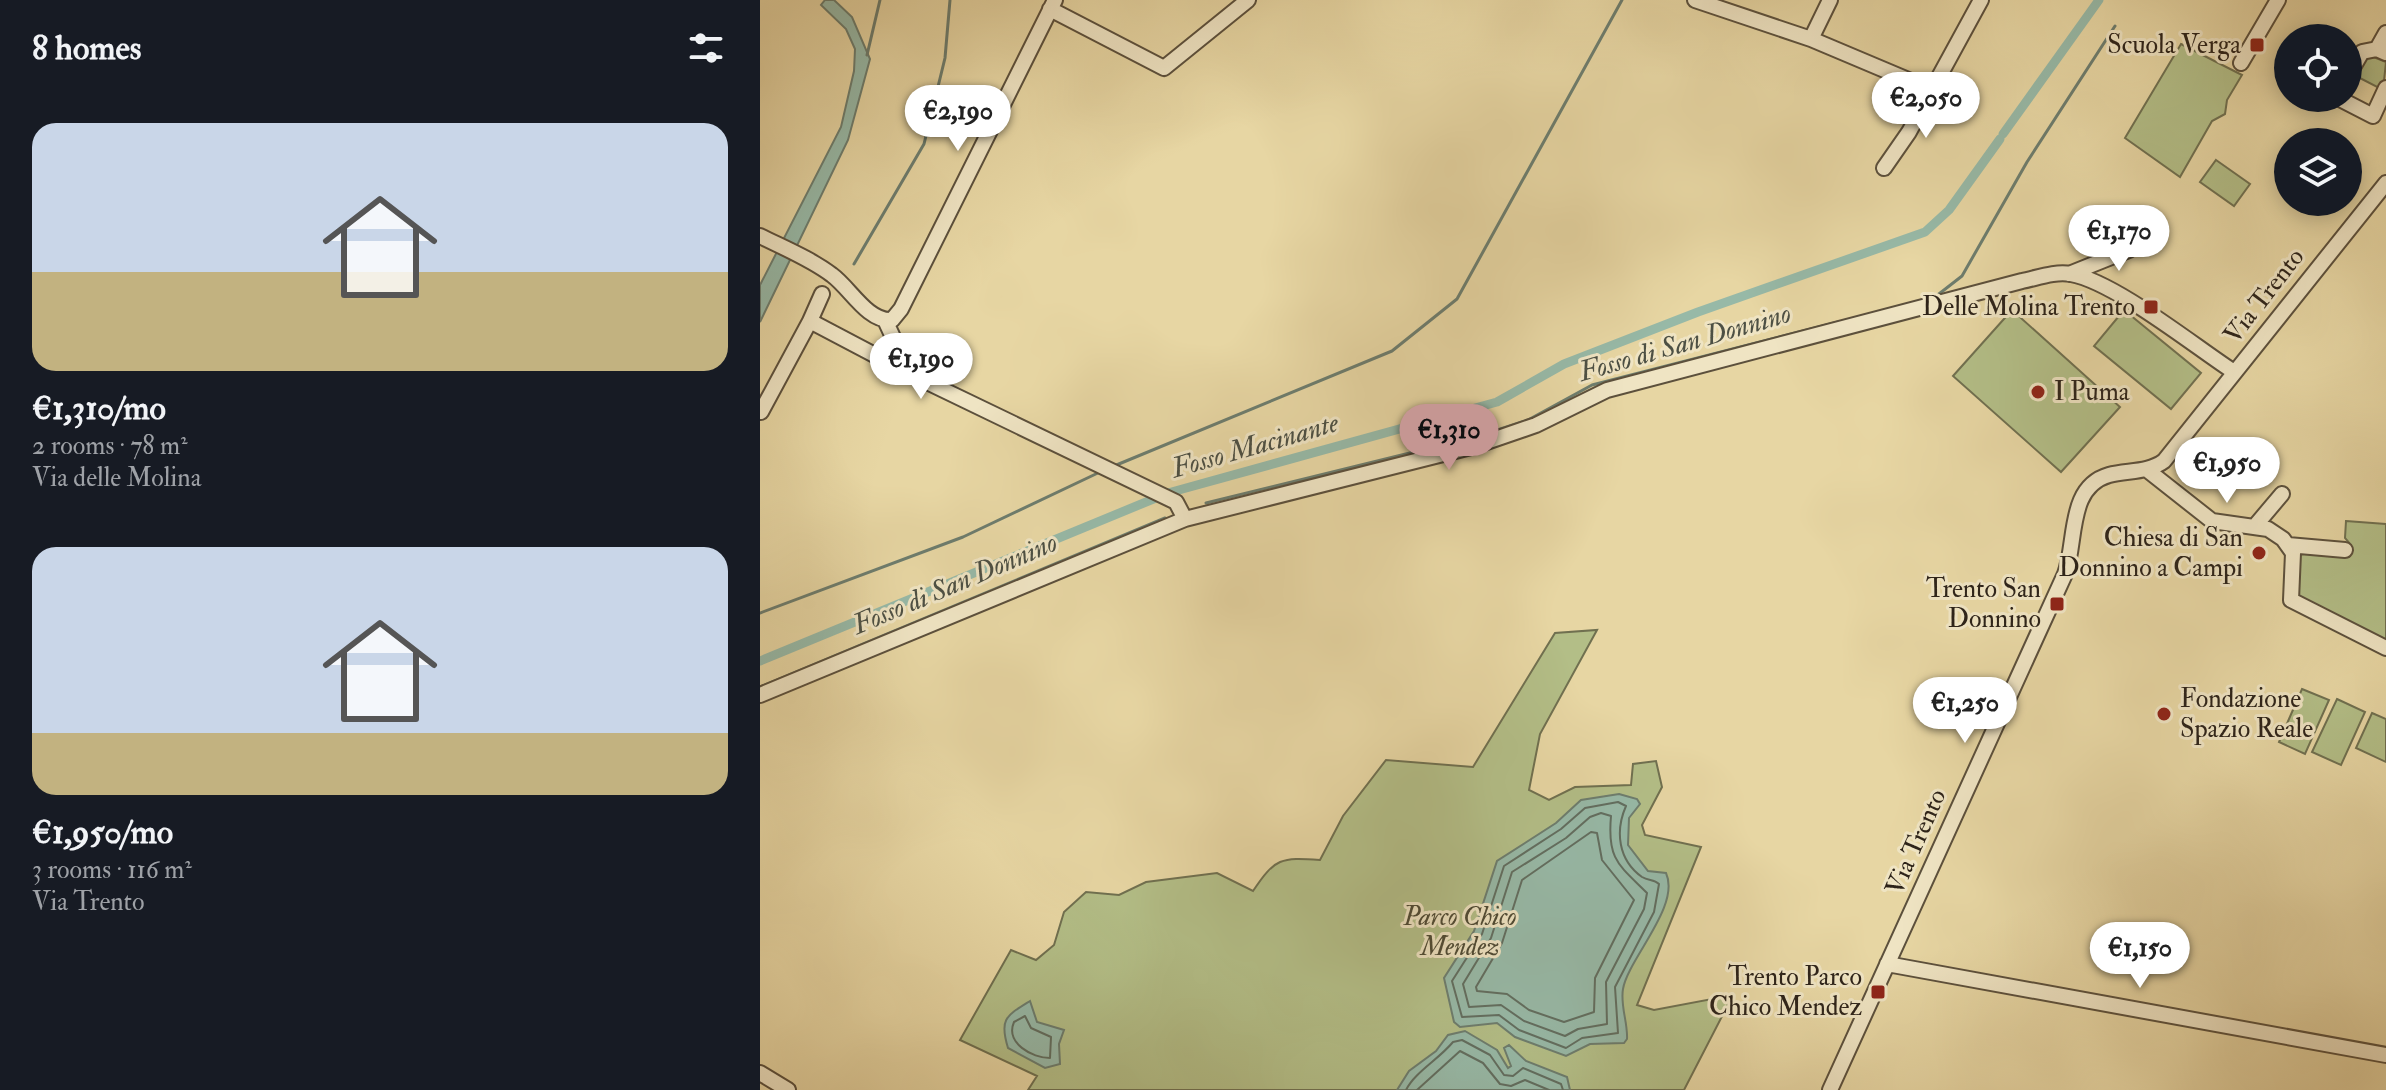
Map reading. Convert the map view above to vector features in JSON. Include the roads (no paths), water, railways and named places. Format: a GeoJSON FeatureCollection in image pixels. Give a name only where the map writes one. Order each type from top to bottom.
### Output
{"type":"FeatureCollection","features":[{"type":"Feature","properties":{"kind":"street"},"geometry":{"type":"LineString","coordinates":[[888,320],[901,309],[1053,5],[1164,68],[1248,0]]}},
{"type":"Feature","properties":{"kind":"street"},"geometry":{"type":"LineString","coordinates":[[1695,0],[1811,39],[1932,90]]}},
{"type":"Feature","properties":{"kind":"street"},"geometry":{"type":"LineString","coordinates":[[1811,39],[1830,0]]}},
{"type":"Feature","properties":{"kind":"street"},"geometry":{"type":"LineString","coordinates":[[1884,168],[1932,90],[1981,0]]}},
{"type":"Feature","properties":{"kind":"street"},"geometry":{"type":"LineString","coordinates":[[2241,63],[2278,0]]}},
{"type":"Feature","properties":{"kind":"street"},"geometry":{"type":"LineString","coordinates":[[2362,52],[2382,51],[2386,33]]}},
{"type":"Feature","properties":{"kind":"street"},"geometry":{"type":"LineString","coordinates":[[2362,110],[2373,116],[2386,88]]}},
{"type":"Feature","properties":{"kind":"street","name":"Via Trento"},"geometry":{"type":"LineString","coordinates":[[1830,1090],[2065,574],[2081,497],[2101,478],[2146,469],[2164,461],[2385,186]]}},
{"type":"Feature","properties":{"kind":"street"},"geometry":{"type":"LineString","coordinates":[[760,236],[831,274],[870,312],[888,320],[914,363],[993,406],[1014,427],[1168,498],[1180,507],[1185,519]]}},
{"type":"Feature","properties":{"kind":"street"},"geometry":{"type":"LineString","coordinates":[[760,695],[1185,519],[1475,446],[1536,425],[1607,390],[2022,281],[2069,274],[2129,250],[2148,238]]}},
{"type":"Feature","properties":{"kind":"street"},"geometry":{"type":"LineString","coordinates":[[2069,274],[2091,281],[2147,313],[2234,372]]}},
{"type":"Feature","properties":{"kind":"street"},"geometry":{"type":"LineString","coordinates":[[761,412],[822,294]]}},
{"type":"Feature","properties":{"kind":"street"},"geometry":{"type":"LineString","coordinates":[[810,321],[905,371],[914,363]]}},
{"type":"Feature","properties":{"kind":"street"},"geometry":{"type":"LineString","coordinates":[[2146,469],[2212,521],[2255,526],[2273,532],[2293,553],[2289,586],[2291,600],[2386,648]]}},
{"type":"Feature","properties":{"kind":"street"},"geometry":{"type":"LineString","coordinates":[[2255,526],[2282,494]]}},
{"type":"Feature","properties":{"kind":"street"},"geometry":{"type":"LineString","coordinates":[[2288,545],[2345,550]]}},
{"type":"Feature","properties":{"kind":"street"},"geometry":{"type":"LineString","coordinates":[[1887,964],[2386,1055]]}},
{"type":"Feature","properties":{"kind":"street"},"geometry":{"type":"LineString","coordinates":[[760,1073],[788,1090]]}},
{"type":"Feature","properties":{"kind":"water"},"geometry":{"type":"Polygon","coordinates":[[[825,0],[834,0],[852,17],[870,59],[848,140],[760,322],[760,285],[841,127],[854,71],[855,49],[846,29],[821,5],[825,0]]]}},
{"type":"Feature","properties":{"kind":"water"},"geometry":{"type":"Polygon","coordinates":[[[1619,794],[1637,799],[1640,804],[1629,818],[1628,845],[1648,871],[1666,873],[1669,886],[1660,916],[1623,989],[1627,1039],[1624,1043],[1590,1044],[1566,1056],[1515,1037],[1497,1023],[1460,1027],[1454,1022],[1444,978],[1474,931],[1497,861],[1556,823],[1581,800],[1619,794]]]}},
{"type":"Feature","properties":{"kind":"water"},"geometry":{"type":"Polygon","coordinates":[[[1030,1001],[1037,1022],[1064,1030],[1059,1044],[1060,1064],[1045,1068],[1008,1048],[1004,1031],[1007,1019],[1030,1001]]]}},
{"type":"Feature","properties":{"kind":"water"},"geometry":{"type":"Polygon","coordinates":[[[1465,1031],[1497,1050],[1508,1068],[1511,1066],[1504,1048],[1509,1045],[1526,1061],[1567,1077],[1570,1090],[1397,1090],[1409,1071],[1436,1051],[1448,1035],[1465,1031]]]}},
{"type":"Feature","properties":{"kind":"waterway"},"geometry":{"type":"LineString","coordinates":[[867,55],[880,0]]}},
{"type":"Feature","properties":{"kind":"waterway"},"geometry":{"type":"LineString","coordinates":[[854,264],[924,144],[945,58],[950,0]]}},
{"type":"Feature","properties":{"kind":"waterway"},"geometry":{"type":"LineString","coordinates":[[1114,466],[1392,351],[1457,299],[1622,0]]}},
{"type":"Feature","properties":{"kind":"waterway","name":"Fosso Macinante"},"geometry":{"type":"LineString","coordinates":[[2003,134],[2099,0]]}},
{"type":"Feature","properties":{"kind":"waterway","name":"Fosso di San Donnino"},"geometry":{"type":"LineString","coordinates":[[1935,297],[1962,276],[2027,162],[2115,26]]}},
{"type":"Feature","properties":{"kind":"waterway","name":"Fosso Macinante"},"geometry":{"type":"LineString","coordinates":[[760,661],[1168,493],[1497,402],[1564,364],[1698,312],[1925,232],[1949,210],[2000,139]]}},
{"type":"Feature","properties":{"kind":"waterway","name":"Fosso di San Donnino"},"geometry":{"type":"LineString","coordinates":[[1206,503],[1479,436],[1528,420],[1592,385],[1838,322]]}},
{"type":"Feature","properties":{"kind":"waterway"},"geometry":{"type":"LineString","coordinates":[[760,613],[963,537],[1100,472]]}},
{"type":"Feature","properties":{"kind":"waterway","name":"Fosso di San Donnino"},"geometry":{"type":"LineString","coordinates":[[760,687],[1165,518]]}},
{"type":"Feature","properties":{"kind":"place","name":"Scuola Verga"},"geometry":{"type":"Point","coordinates":[2257,45]}},
{"type":"Feature","properties":{"kind":"place","name":"Delle Molina Trento"},"geometry":{"type":"Point","coordinates":[2151,307]}},
{"type":"Feature","properties":{"kind":"place","name":"I Puma"},"geometry":{"type":"Point","coordinates":[2038,392]}},
{"type":"Feature","properties":{"kind":"place","name":"Chiesa di San Donnino a Campi"},"geometry":{"type":"Point","coordinates":[2259,553]}},
{"type":"Feature","properties":{"kind":"place","name":"Trento San Donnino"},"geometry":{"type":"Point","coordinates":[2057,604]}},
{"type":"Feature","properties":{"kind":"place","name":"Fondazione Spazio Reale"},"geometry":{"type":"Point","coordinates":[2164,714]}},
{"type":"Feature","properties":{"kind":"place","name":"Trento Parco Chico Mendez"},"geometry":{"type":"Point","coordinates":[1878,992]}},
{"type":"Feature","properties":{"kind":"park label","name":"Parco Chico Mendez"},"geometry":{"type":"Point","coordinates":[1460,932]}}]}
